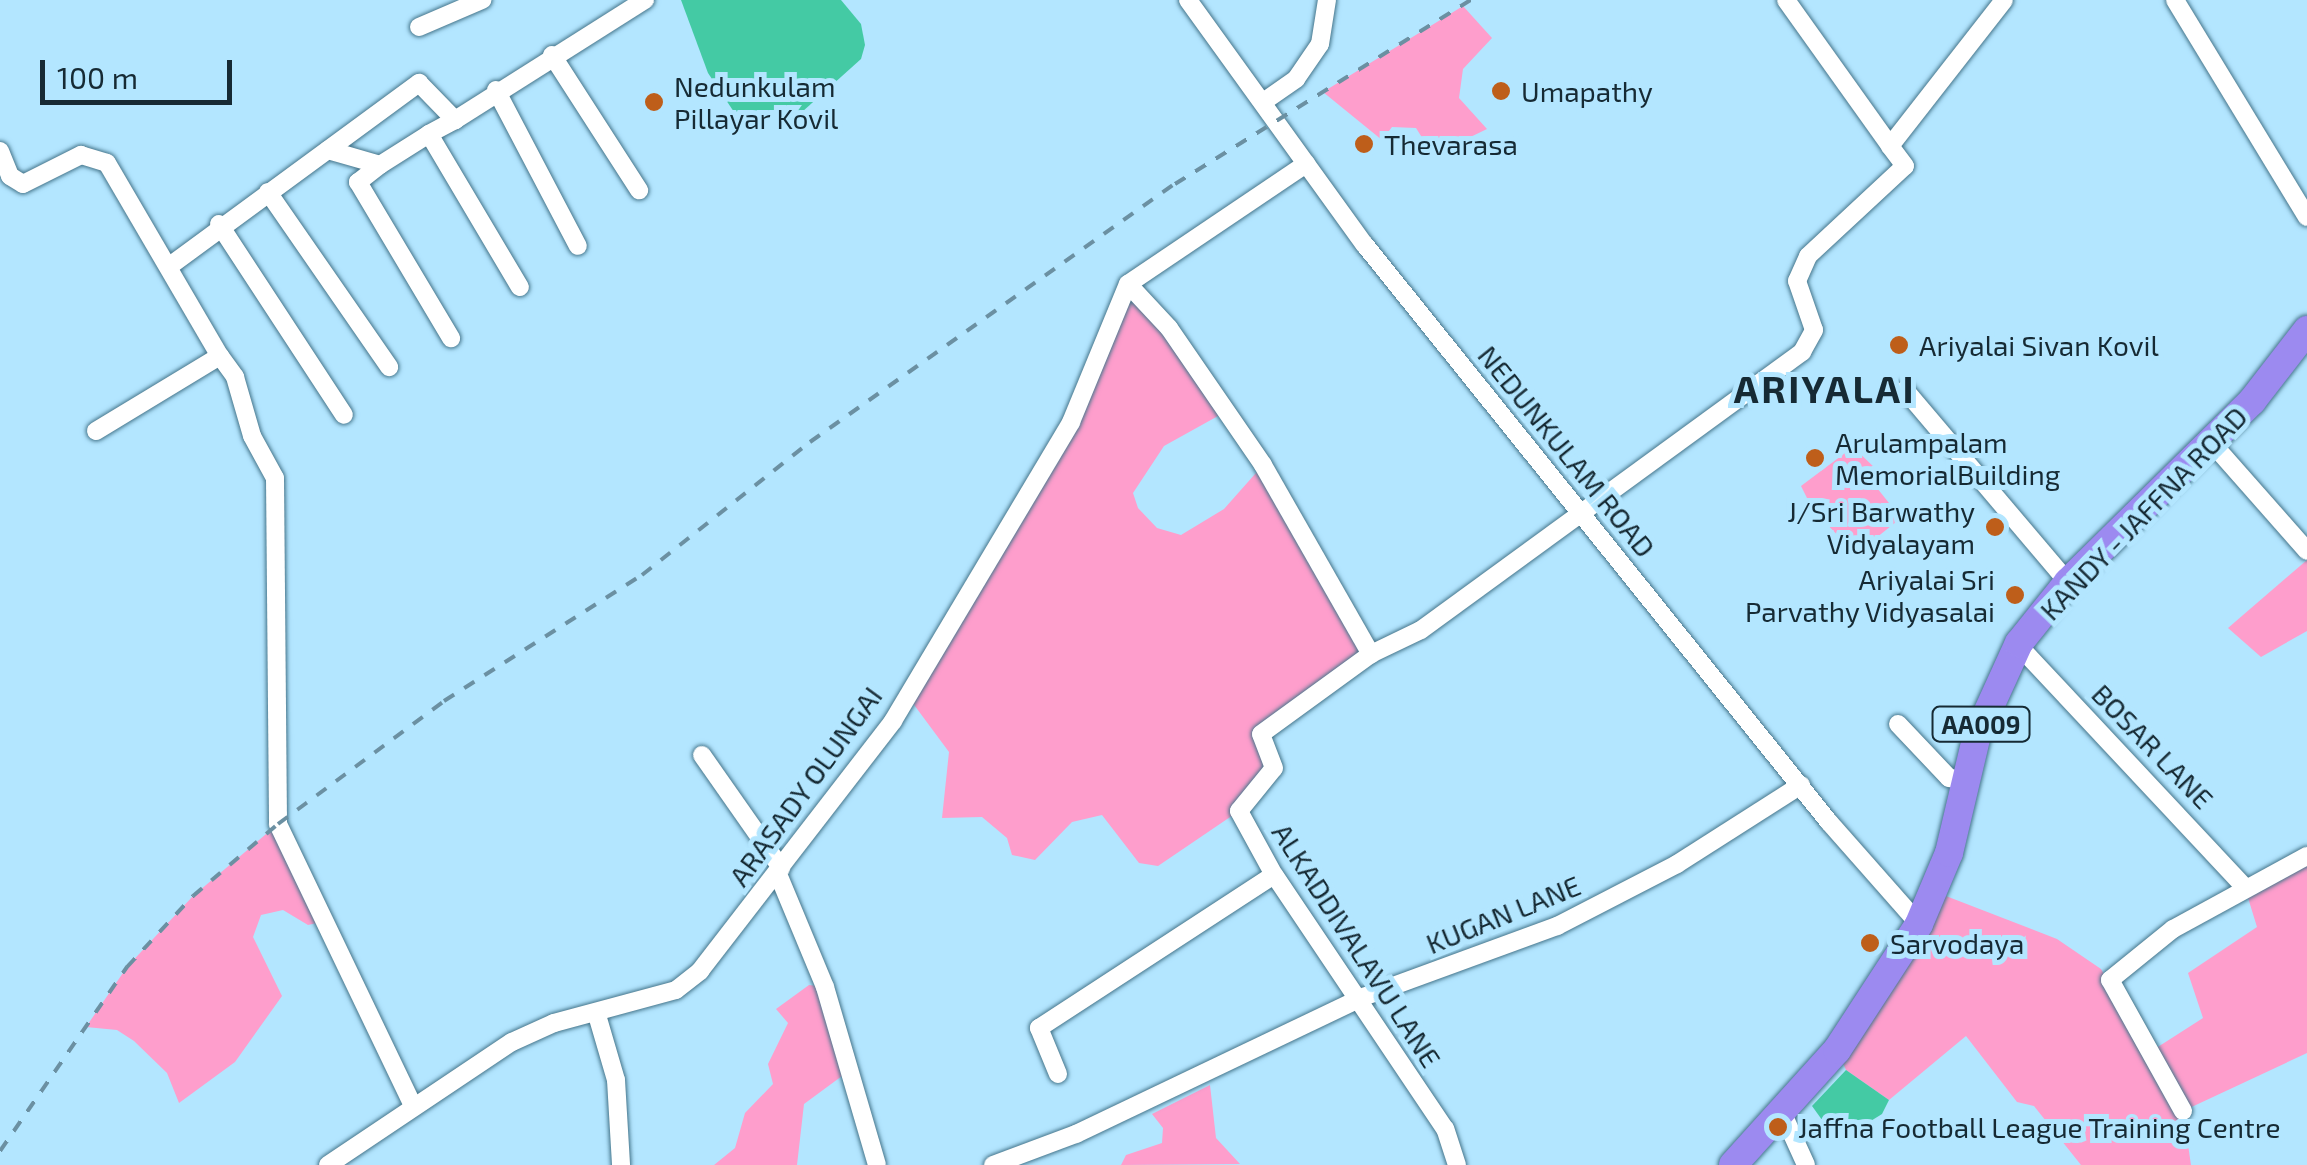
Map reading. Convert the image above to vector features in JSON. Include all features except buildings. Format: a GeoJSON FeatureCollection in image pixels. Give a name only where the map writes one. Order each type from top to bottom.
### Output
{"type":"FeatureCollection","features":[{"type":"Feature","properties":{"kind":"highway","name":"KANDY - JAFFNA ROAD"},"geometry":{"type":"LineString","coordinates":[[1733,1165],[1782,1112],[1886,983],[1919,924],[1949,853],[1965,780],[1991,695],[2018,645],[2068,582],[2212,442],[2307,330]]}},
{"type":"Feature","properties":{"kind":"street"},"geometry":{"type":"LineString","coordinates":[[420,27],[482,0]]}},
{"type":"Feature","properties":{"kind":"street","name":"NEDUNKULAM ROAD"},"geometry":{"type":"LineString","coordinates":[[1188,0],[1266,100],[1306,164],[1583,515],[1919,924]]}},
{"type":"Feature","properties":{"kind":"street"},"geometry":{"type":"LineString","coordinates":[[1266,100],[1296,79],[1320,44],[1327,0]]}},
{"type":"Feature","properties":{"kind":"street"},"geometry":{"type":"LineString","coordinates":[[1786,0],[1890,146],[2004,0]]}},
{"type":"Feature","properties":{"kind":"street"},"geometry":{"type":"LineString","coordinates":[[2176,0],[2307,217]]}},
{"type":"Feature","properties":{"kind":"street"},"geometry":{"type":"LineString","coordinates":[[452,338],[358,182],[636,2]]}},
{"type":"Feature","properties":{"kind":"street"},"geometry":{"type":"LineString","coordinates":[[552,55],[639,190]]}},
{"type":"Feature","properties":{"kind":"street"},"geometry":{"type":"LineString","coordinates":[[171,265],[219,224],[419,83],[454,120]]}},
{"type":"Feature","properties":{"kind":"street"},"geometry":{"type":"LineString","coordinates":[[496,90],[578,246]]}},
{"type":"Feature","properties":{"kind":"street"},"geometry":{"type":"LineString","coordinates":[[429,134],[520,287]]}},
{"type":"Feature","properties":{"kind":"street","name":"ALKADDIVALAVU LANE"},"geometry":{"type":"LineString","coordinates":[[1457,1165],[1445,1129],[1274,875],[1239,811],[1274,768],[1261,734],[1371,654],[1421,630],[1583,515],[1812,342],[1797,281],[1808,256],[1905,166],[1890,146]]}},
{"type":"Feature","properties":{"kind":"street"},"geometry":{"type":"LineString","coordinates":[[328,150],[380,166]]}},
{"type":"Feature","properties":{"kind":"street"},"geometry":{"type":"LineString","coordinates":[[0,151],[10,176],[33,185],[81,155],[98,156],[171,265],[220,356],[276,478],[278,824],[413,1106]]}},
{"type":"Feature","properties":{"kind":"street"},"geometry":{"type":"LineString","coordinates":[[1306,164],[1128,284],[1169,328],[1263,465],[1371,654]]}},
{"type":"Feature","properties":{"kind":"street"},"geometry":{"type":"LineString","coordinates":[[268,192],[389,367]]}},
{"type":"Feature","properties":{"kind":"street"},"geometry":{"type":"LineString","coordinates":[[219,224],[344,415]]}},
{"type":"Feature","properties":{"kind":"street","name":"ARASADY OLUNGAI"},"geometry":{"type":"LineString","coordinates":[[328,1165],[512,1042],[554,1023],[676,990],[700,971],[893,721],[1071,422],[1128,284]]}},
{"type":"Feature","properties":{"kind":"street"},"geometry":{"type":"LineString","coordinates":[[96,430],[220,356]]}},
{"type":"Feature","properties":{"kind":"street"},"geometry":{"type":"LineString","coordinates":[[1905,390],[2068,582]]}},
{"type":"Feature","properties":{"kind":"street"},"geometry":{"type":"LineString","coordinates":[[2212,442],[2307,551]]}},
{"type":"Feature","properties":{"kind":"street","name":"BOSAR LANE"},"geometry":{"type":"LineString","coordinates":[[2018,645],[2245,888]]}},
{"type":"Feature","properties":{"kind":"street"},"geometry":{"type":"LineString","coordinates":[[1898,724],[1949,778],[1965,780]]}},
{"type":"Feature","properties":{"kind":"street"},"geometry":{"type":"LineString","coordinates":[[702,754],[780,871],[825,987],[877,1165]]}},
{"type":"Feature","properties":{"kind":"street","name":"KUGAN LANE"},"geometry":{"type":"LineString","coordinates":[[993,1165],[1076,1134],[1356,1000],[1558,926],[1676,864],[1801,785]]}},
{"type":"Feature","properties":{"kind":"street"},"geometry":{"type":"LineString","coordinates":[[2182,1111],[2110,980],[2173,929],[2307,856]]}},
{"type":"Feature","properties":{"kind":"street"},"geometry":{"type":"LineString","coordinates":[[1058,1074],[1040,1028],[1274,875]]}},
{"type":"Feature","properties":{"kind":"street"},"geometry":{"type":"LineString","coordinates":[[598,1014],[616,1080],[621,1165]]}},
{"type":"Feature","properties":{"kind":"street"},"geometry":{"type":"LineString","coordinates":[[1782,1112],[1806,1165]]}},
{"type":"Feature","properties":{"kind":"shaded area"},"geometry":{"type":"Polygon","coordinates":[[[681,0],[841,0],[861,24],[865,45],[861,59],[802,112],[756,123],[734,112],[708,73],[681,0]]]}},
{"type":"Feature","properties":{"kind":"shaded area"},"geometry":{"type":"Polygon","coordinates":[[[1463,6],[1492,38],[1463,69],[1459,98],[1487,129],[1433,155],[1416,128],[1392,127],[1382,140],[1323,92],[1463,6]]]}},
{"type":"Feature","properties":{"kind":"shaded area"},"geometry":{"type":"Polygon","coordinates":[[[1128,284],[1227,411],[1164,446],[1133,493],[1138,508],[1157,528],[1181,535],[1224,509],[1263,465],[1371,654],[1261,734],[1274,768],[1239,811],[1158,866],[1139,863],[1102,815],[1072,822],[1035,860],[1012,855],[1007,838],[982,817],[942,818],[949,752],[906,694],[1071,422],[1128,284]]]}},
{"type":"Feature","properties":{"kind":"shaded area"},"geometry":{"type":"Polygon","coordinates":[[[1853,447],[1876,469],[1873,483],[1901,518],[1856,554],[1813,510],[1801,486],[1853,447]]]}},
{"type":"Feature","properties":{"kind":"shaded area"},"geometry":{"type":"Polygon","coordinates":[[[2307,560],[2307,631],[2261,657],[2228,628],[2307,560]]]}},
{"type":"Feature","properties":{"kind":"shaded area"},"geometry":{"type":"Polygon","coordinates":[[[278,824],[317,923],[308,925],[283,910],[261,915],[253,937],[282,996],[235,1062],[179,1103],[167,1073],[134,1041],[117,1030],[86,1027],[127,967],[193,896],[278,824]]]}},
{"type":"Feature","properties":{"kind":"shaded area"},"geometry":{"type":"Polygon","coordinates":[[[2307,856],[2307,1053],[2183,1111],[2191,1165],[2081,1165],[2034,1106],[2017,1102],[1966,1036],[1889,1100],[1846,1070],[1837,1050],[1933,891],[2057,939],[2101,969],[2150,1052],[2203,1018],[2188,973],[2257,927],[2245,888],[2307,856]]]}},
{"type":"Feature","properties":{"kind":"shaded area"},"geometry":{"type":"Polygon","coordinates":[[[809,985],[825,987],[842,1076],[804,1104],[797,1165],[714,1165],[735,1148],[745,1113],[773,1084],[768,1064],[788,1023],[776,1009],[809,985]]]}},
{"type":"Feature","properties":{"kind":"shaded area"},"geometry":{"type":"Polygon","coordinates":[[[1846,1070],[1889,1100],[1882,1114],[1845,1137],[1830,1131],[1812,1106],[1846,1070]]]}},
{"type":"Feature","properties":{"kind":"shaded area"},"geometry":{"type":"Polygon","coordinates":[[[1210,1085],[1216,1138],[1240,1164],[1121,1165],[1126,1155],[1162,1143],[1163,1128],[1152,1114],[1210,1085]]]}},
{"type":"Feature","properties":{"kind":"railway"},"geometry":{"type":"LineString","coordinates":[[0,1151],[127,967],[193,896],[278,824],[444,701],[642,575],[810,442],[1175,184],[1471,0]]}},
{"type":"Feature","properties":{"kind":"place","name":"Umapathy"},"geometry":{"type":"Point","coordinates":[1501,91]}},
{"type":"Feature","properties":{"kind":"place","name":"Nedunkulam Pillayar Kovil"},"geometry":{"type":"Point","coordinates":[654,102]}},
{"type":"Feature","properties":{"kind":"place","name":"Thevarasa"},"geometry":{"type":"Point","coordinates":[1364,144]}},
{"type":"Feature","properties":{"kind":"place","name":"Ariyalai Sivan Kovil"},"geometry":{"type":"Point","coordinates":[1899,345]}},
{"type":"Feature","properties":{"kind":"place","name":"Arulampalam MemorialBuilding"},"geometry":{"type":"Point","coordinates":[1815,458]}},
{"type":"Feature","properties":{"kind":"place","name":"J/Sri Barwathy Vidyalayam"},"geometry":{"type":"Point","coordinates":[1995,527]}},
{"type":"Feature","properties":{"kind":"place","name":"Ariyalai Sri Parvathy Vidyasalai"},"geometry":{"type":"Point","coordinates":[2015,595]}},
{"type":"Feature","properties":{"kind":"place","name":"Sarvodaya"},"geometry":{"type":"Point","coordinates":[1870,943]}},
{"type":"Feature","properties":{"kind":"place","name":"Jaffna Football League Training Centre"},"geometry":{"type":"Point","coordinates":[1778,1127]}},
{"type":"Feature","properties":{"kind":"district","name":"ARIYALAI"},"geometry":{"type":"Point","coordinates":[1825,389]}}]}
